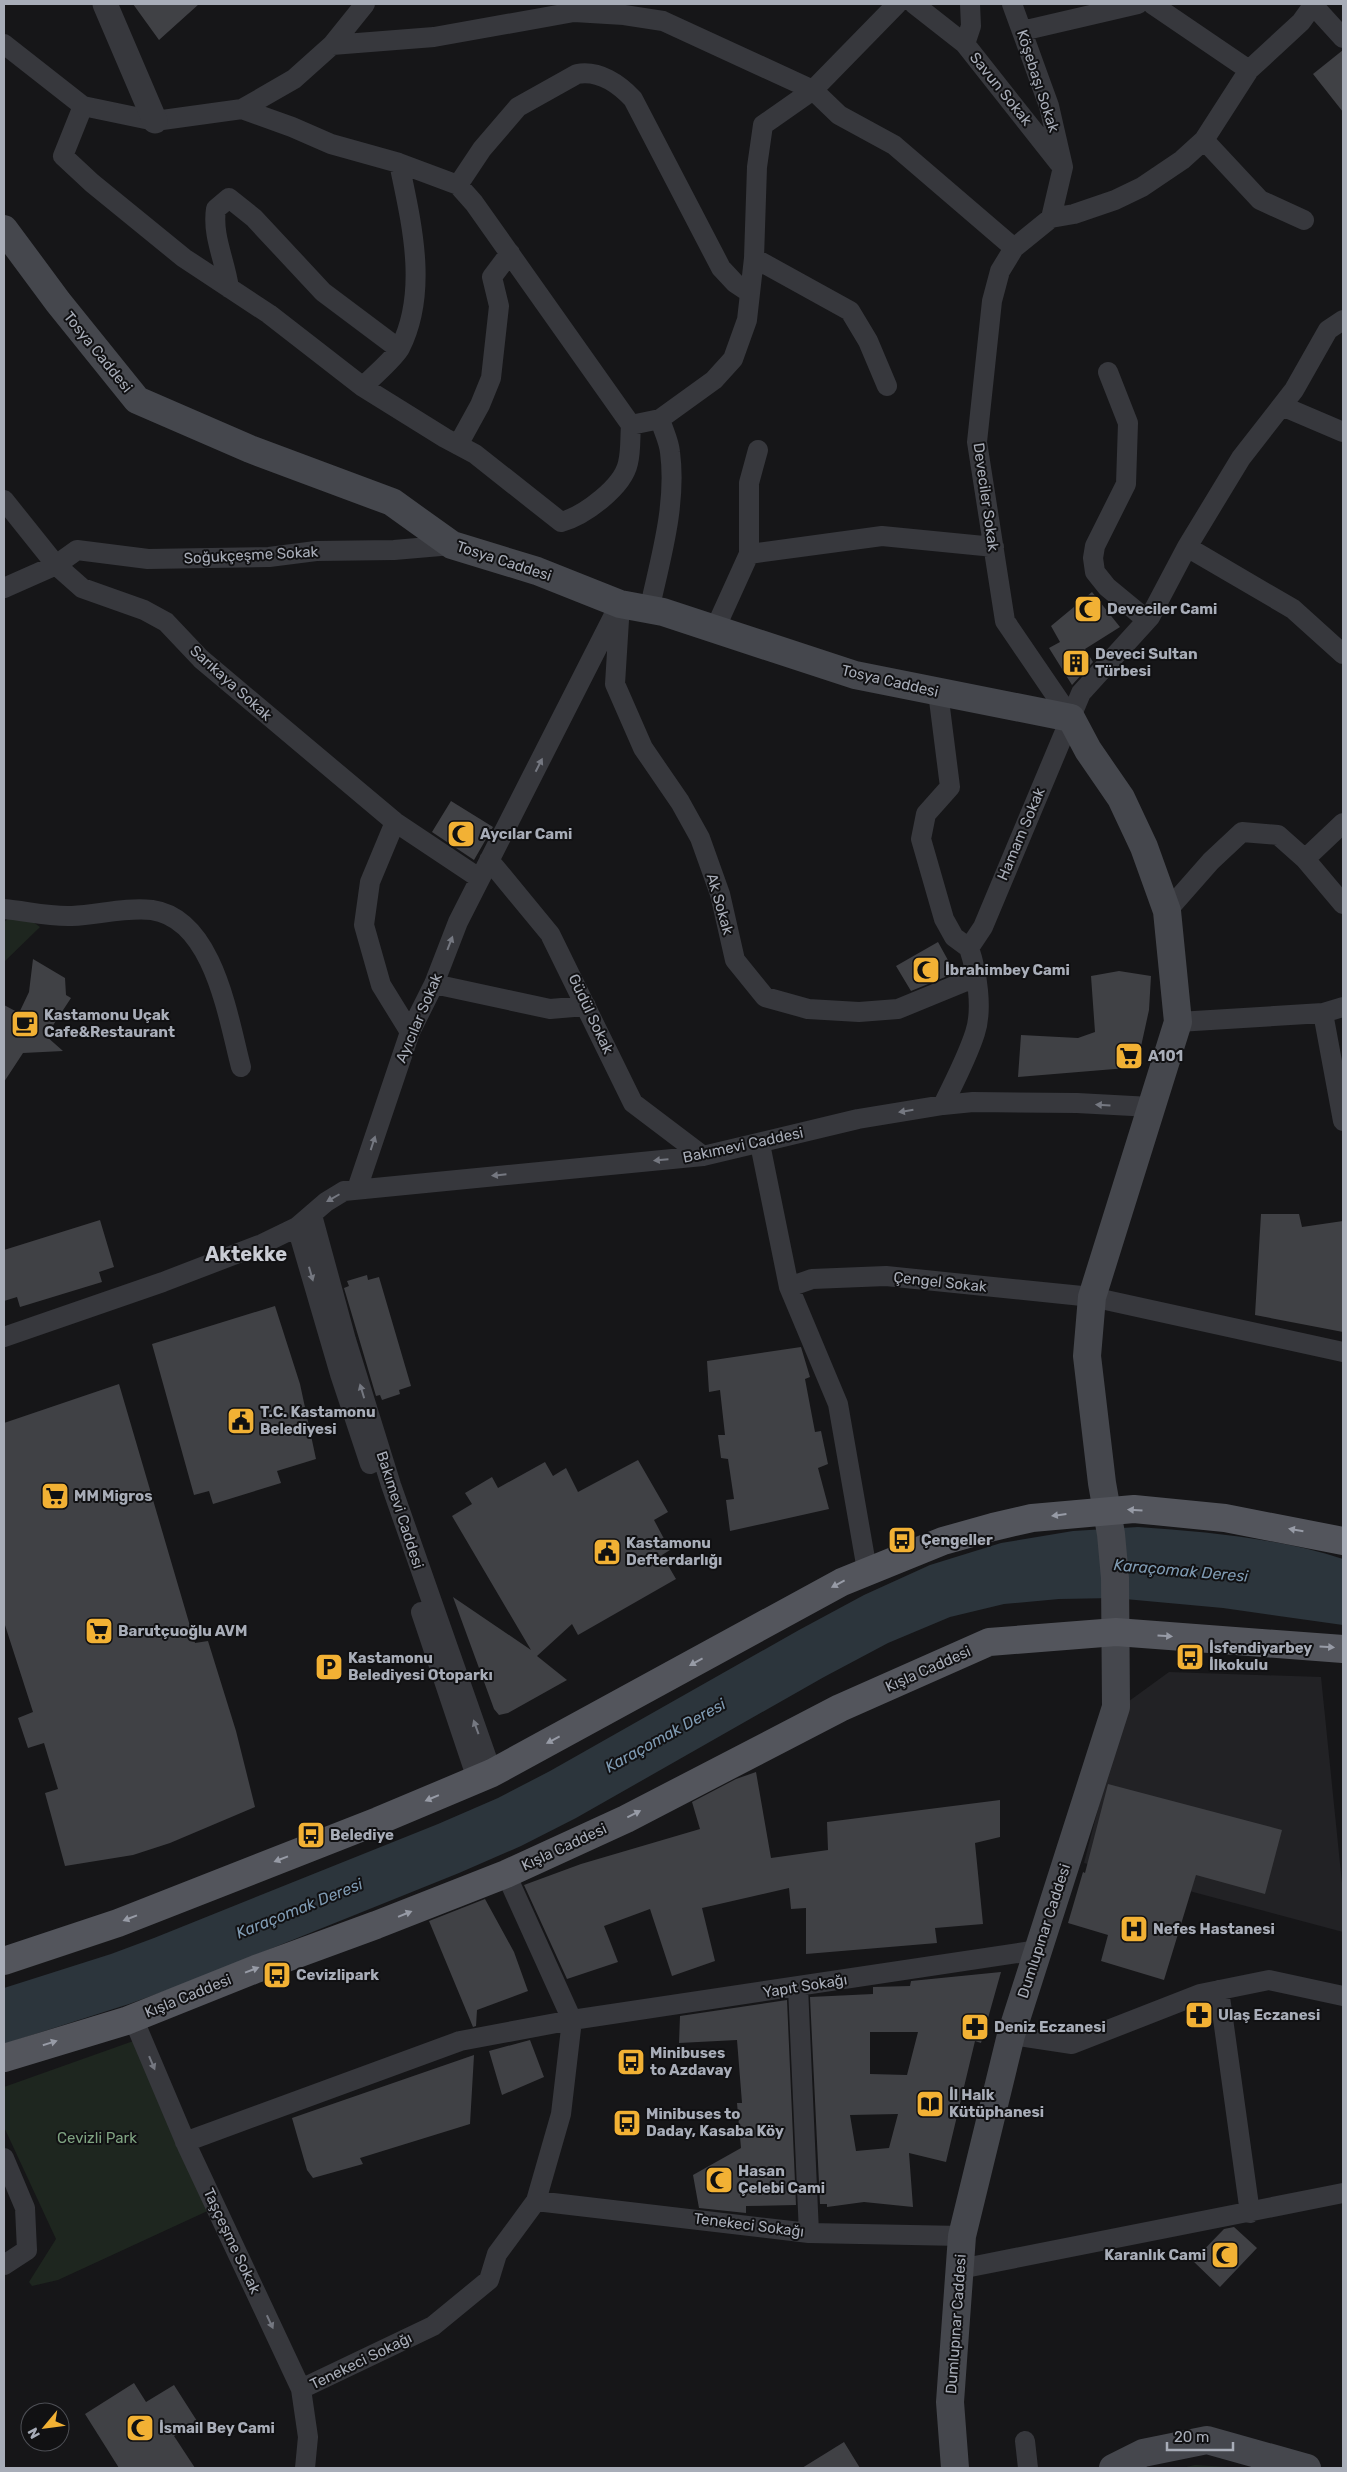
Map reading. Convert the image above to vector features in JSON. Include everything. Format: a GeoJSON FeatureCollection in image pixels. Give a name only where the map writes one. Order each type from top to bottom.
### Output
{"type":"FeatureCollection","features":[{"type":"Feature","properties":{"kind":"main road","name":"Tosya Caddesi"},"geometry":{"type":"LineString","coordinates":[[4,229],[58,302],[137,400],[250,449],[392,502],[452,546],[537,571],[620,604],[648,611],[664,612],[855,675],[1071,718]]}},
{"type":"Feature","properties":{"kind":"main road"},"geometry":{"type":"LineString","coordinates":[[1071,718],[1088,750],[1121,798],[1144,847],[1167,911],[1178,1022]]}},
{"type":"Feature","properties":{"kind":"main road","name":"Dumlupınar Caddesi"},"geometry":{"type":"LineString","coordinates":[[955,2468],[950,2402],[962,2236],[1011,2035],[1116,1707],[1115,1578],[1087,1356],[1092,1297],[1178,1022]]}},
{"type":"Feature","properties":{"kind":"main road"},"geometry":{"type":"LineString","coordinates":[[4,1961],[118,1923],[378,1821],[484,1776],[842,1582],[867,1570],[893,1563],[943,1541],[993,1526],[1032,1518],[1134,1509],[1225,1518],[1343,1541]]}},
{"type":"Feature","properties":{"kind":"main road","name":"Kışla Caddesi"},"geometry":{"type":"LineString","coordinates":[[4,2058],[133,2018],[256,1968],[376,1925],[506,1874],[626,1819],[840,1708],[989,1642],[1116,1632],[1343,1648]]}},
{"type":"Feature","properties":{"kind":"main road"},"geometry":{"type":"LineString","coordinates":[[1113,2468],[1143,2453],[1207,2440],[1308,2468]]}},
{"type":"Feature","properties":{"kind":"street"},"geometry":{"type":"LineString","coordinates":[[105,4],[155,121]]}},
{"type":"Feature","properties":{"kind":"street"},"geometry":{"type":"LineString","coordinates":[[4,44],[83,106],[155,121],[242,109],[294,79],[332,45],[364,4]]}},
{"type":"Feature","properties":{"kind":"street"},"geometry":{"type":"LineString","coordinates":[[631,425],[660,419],[714,380],[733,359],[747,320],[754,258],[757,167],[763,125],[813,90],[897,4]]}},
{"type":"Feature","properties":{"kind":"street"},"geometry":{"type":"LineString","coordinates":[[914,4],[965,44]]}},
{"type":"Feature","properties":{"kind":"street","name":"Savun Sokak"},"geometry":{"type":"LineString","coordinates":[[970,4],[972,26],[965,44],[1062,167]]}},
{"type":"Feature","properties":{"kind":"street","name":"Köşebaşı Sokak"},"geometry":{"type":"LineString","coordinates":[[1012,4],[1049,106],[1062,167],[1051,218]]}},
{"type":"Feature","properties":{"kind":"street"},"geometry":{"type":"LineString","coordinates":[[1022,31],[1138,4]]}},
{"type":"Feature","properties":{"kind":"street"},"geometry":{"type":"LineString","coordinates":[[1152,4],[1250,70]]}},
{"type":"Feature","properties":{"kind":"street"},"geometry":{"type":"LineString","coordinates":[[1051,218],[1074,214],[1115,200],[1142,187],[1182,160],[1204,140],[1250,70],[1281,42],[1314,4],[1343,38]]}},
{"type":"Feature","properties":{"kind":"street"},"geometry":{"type":"LineString","coordinates":[[332,45],[434,37],[574,12],[624,15],[663,21],[813,90],[839,115],[894,145],[1014,248]]}},
{"type":"Feature","properties":{"kind":"street"},"geometry":{"type":"LineString","coordinates":[[458,185],[482,149],[518,107],[577,74],[585,73],[600,76],[621,86],[633,99],[721,268],[735,283],[750,293]]}},
{"type":"Feature","properties":{"kind":"street"},"geometry":{"type":"LineString","coordinates":[[83,106],[63,156],[92,183],[184,258],[269,314],[363,387],[474,454],[561,522],[573,519],[595,504],[620,482],[628,464],[631,425],[474,203],[458,185],[399,163],[332,144],[292,126],[242,109]]}},
{"type":"Feature","properties":{"kind":"street"},"geometry":{"type":"LineString","coordinates":[[1204,140],[1260,200],[1304,220]]}},
{"type":"Feature","properties":{"kind":"street"},"geometry":{"type":"LineString","coordinates":[[363,387],[400,349],[412,312],[415,270],[410,220],[399,163]]}},
{"type":"Feature","properties":{"kind":"street"},"geometry":{"type":"LineString","coordinates":[[229,288],[225,263],[217,239],[214,221],[216,208],[229,198],[254,218],[322,292],[400,349]]}},
{"type":"Feature","properties":{"kind":"street","name":"Deveciler Sokak"},"geometry":{"type":"LineString","coordinates":[[1051,218],[1014,248],[1000,271],[992,301],[976,442],[1005,621],[1071,718]]}},
{"type":"Feature","properties":{"kind":"street"},"geometry":{"type":"LineString","coordinates":[[458,445],[480,404],[491,378],[499,306],[492,277],[510,254]]}},
{"type":"Feature","properties":{"kind":"street"},"geometry":{"type":"LineString","coordinates":[[754,258],[850,310],[868,341],[887,386]]}},
{"type":"Feature","properties":{"kind":"street","name":"Hamam Sokak"},"geometry":{"type":"LineString","coordinates":[[969,948],[983,926],[1081,693],[1147,620],[1187,548],[1241,458],[1282,406],[1328,330],[1343,320]]}},
{"type":"Feature","properties":{"kind":"street"},"geometry":{"type":"LineString","coordinates":[[1108,372],[1128,422],[1126,484],[1095,546],[1092,558],[1096,572],[1107,587],[1147,620]]}},
{"type":"Feature","properties":{"kind":"street"},"geometry":{"type":"LineString","coordinates":[[1282,406],[1343,432]]}},
{"type":"Feature","properties":{"kind":"street"},"geometry":{"type":"LineString","coordinates":[[648,611],[667,532],[671,479],[670,451],[660,419]]}},
{"type":"Feature","properties":{"kind":"street"},"geometry":{"type":"LineString","coordinates":[[715,629],[749,554],[749,483],[758,450]]}},
{"type":"Feature","properties":{"kind":"street","name":"Sarıkaya Sokak"},"geometry":{"type":"LineString","coordinates":[[4,500],[56,565],[82,588],[144,610],[166,622],[201,659],[394,822]]}},
{"type":"Feature","properties":{"kind":"street"},"geometry":{"type":"LineString","coordinates":[[749,554],[882,536],[994,547]]}},
{"type":"Feature","properties":{"kind":"street","name":"Soğukçeşme Sokak"},"geometry":{"type":"LineString","coordinates":[[4,588],[56,565],[77,550],[148,560],[269,557],[316,551],[394,550],[452,546]]}},
{"type":"Feature","properties":{"kind":"street"},"geometry":{"type":"LineString","coordinates":[[1187,548],[1294,609],[1343,654]]}},
{"type":"Feature","properties":{"kind":"street","name":"Ayıcılar Sokak"},"geometry":{"type":"LineString","coordinates":[[357,1190],[410,1032],[434,984],[458,922],[620,604]]}},
{"type":"Feature","properties":{"kind":"street","name":"Ak Sokak"},"geometry":{"type":"LineString","coordinates":[[620,604],[615,684],[643,748],[680,802],[700,838],[720,894],[736,960],[766,997],[808,1009],[859,1012],[898,1009],[976,977]]}},
{"type":"Feature","properties":{"kind":"street"},"geometry":{"type":"LineString","coordinates":[[938,692],[950,787],[926,814],[921,839],[944,919],[954,937],[969,948],[976,977],[978,1005],[976,1032],[943,1105]]}},
{"type":"Feature","properties":{"kind":"street"},"geometry":{"type":"LineString","coordinates":[[410,1032],[381,984],[364,925],[370,882],[394,822],[479,878]]}},
{"type":"Feature","properties":{"kind":"street"},"geometry":{"type":"LineString","coordinates":[[1305,859],[1343,823]]}},
{"type":"Feature","properties":{"kind":"street"},"geometry":{"type":"LineString","coordinates":[[1167,911],[1211,861],[1242,832],[1278,835],[1305,859],[1343,904]]}},
{"type":"Feature","properties":{"kind":"street","name":"Güdül Sokak"},"geometry":{"type":"LineString","coordinates":[[488,860],[550,934],[633,1103],[703,1156]]}},
{"type":"Feature","properties":{"kind":"street"},"geometry":{"type":"LineString","coordinates":[[4,909],[71,916],[130,909],[145,910],[175,918],[206,953],[219,983],[241,1067]]}},
{"type":"Feature","properties":{"kind":"street"},"geometry":{"type":"LineString","coordinates":[[434,984],[550,1009],[586,1006]]}},
{"type":"Feature","properties":{"kind":"street"},"geometry":{"type":"LineString","coordinates":[[1178,1022],[1323,1013],[1343,1007]]}},
{"type":"Feature","properties":{"kind":"street"},"geometry":{"type":"LineString","coordinates":[[1323,1013],[1343,1121]]}},
{"type":"Feature","properties":{"kind":"street","name":"Bakımevi Caddesi"},"geometry":{"type":"LineString","coordinates":[[4,1336],[163,1282],[262,1244],[305,1221],[326,1202],[344,1191],[703,1156],[760,1144],[858,1119],[943,1105],[973,1102],[1077,1103],[1151,1108]]}},
{"type":"Feature","properties":{"kind":"street"},"geometry":{"type":"LineString","coordinates":[[760,1144],[789,1287],[838,1404],[867,1570]]}},
{"type":"Feature","properties":{"kind":"street"},"geometry":{"type":"LineString","coordinates":[[305,1221],[340,1374],[484,1776]]}},
{"type":"Feature","properties":{"kind":"street","name":"Çengel Sokak"},"geometry":{"type":"LineString","coordinates":[[789,1287],[812,1279],[886,1276],[1092,1297],[1343,1352]]}},
{"type":"Feature","properties":{"kind":"street"},"geometry":{"type":"LineString","coordinates":[[506,1874],[572,2020]]}},
{"type":"Feature","properties":{"kind":"street","name":"Yapıt Sokağı"},"geometry":{"type":"LineString","coordinates":[[185,2142],[460,2041],[572,2020],[1038,1950]]}},
{"type":"Feature","properties":{"kind":"street"},"geometry":{"type":"LineString","coordinates":[[1011,2035],[1072,2044],[1200,1994],[1269,1980],[1343,1996]]}},
{"type":"Feature","properties":{"kind":"street"},"geometry":{"type":"LineString","coordinates":[[798,1987],[809,2232]]}},
{"type":"Feature","properties":{"kind":"street"},"geometry":{"type":"LineString","coordinates":[[1219,1990],[1250,2213]]}},
{"type":"Feature","properties":{"kind":"street","name":"Taşçeşme Sokak"},"geometry":{"type":"LineString","coordinates":[[133,2018],[185,2142],[301,2389],[308,2437],[305,2468]]}},
{"type":"Feature","properties":{"kind":"street","name":"Tenekeci Sokağı"},"geometry":{"type":"LineString","coordinates":[[301,2389],[434,2326],[489,2280],[497,2254],[536,2200],[560,2114],[572,2020]]}},
{"type":"Feature","properties":{"kind":"street"},"geometry":{"type":"LineString","coordinates":[[4,2158],[25,2208],[27,2250],[4,2265]]}},
{"type":"Feature","properties":{"kind":"street"},"geometry":{"type":"LineString","coordinates":[[960,2269],[1343,2194]]}},
{"type":"Feature","properties":{"kind":"street","name":"Tenekeci Sokağı"},"geometry":{"type":"LineString","coordinates":[[536,2200],[809,2232],[962,2236]]}},
{"type":"Feature","properties":{"kind":"street"},"geometry":{"type":"LineString","coordinates":[[1025,2441],[1028,2468]]}},
{"type":"Feature","properties":{"kind":"shaded area"},"geometry":{"type":"Polygon","coordinates":[[[1169,1672],[1321,1677],[1343,1893],[1343,1932],[1084,1863],[1125,1704],[1169,1672]]]}},
{"type":"Feature","properties":{"kind":"green space"},"geometry":{"type":"Polygon","coordinates":[[[13,915],[33,922],[40,927],[4,962],[4,922],[13,915]]]}},
{"type":"Feature","properties":{"kind":"green space","name":"Cevizli Park"},"geometry":{"type":"Polygon","coordinates":[[[139,2039],[214,2208],[58,2280],[32,2286],[29,2282],[56,2239],[4,2127],[4,2087],[139,2039]]]}},
{"type":"Feature","properties":{"kind":"green space"},"geometry":{"type":"Polygon","coordinates":[[[1195,2465],[1245,2468],[1182,2468],[1195,2465]]]}},
{"type":"Feature","properties":{"kind":"water","name":"Karaçomak Deresi"},"geometry":{"type":"Polygon","coordinates":[[[1138,1527],[1268,1541],[1343,1559],[1343,1625],[1223,1608],[1114,1598],[1059,1599],[1004,1604],[950,1617],[888,1643],[824,1677],[576,1818],[521,1846],[459,1873],[173,1988],[4,2044],[4,1988],[111,1954],[154,1938],[498,1798],[550,1771],[864,1595],[930,1565],[1001,1543],[1073,1531],[1138,1527]]]}},
{"type":"Feature","properties":{"kind":"building"},"geometry":{"type":"Polygon","coordinates":[[[133,4],[199,4],[159,40],[133,4]]]}},
{"type":"Feature","properties":{"kind":"building"},"geometry":{"type":"Polygon","coordinates":[[[1343,50],[1343,112],[1313,74],[1343,50]]]}},
{"type":"Feature","properties":{"kind":"building","name":"Deveciler Cami"},"geometry":{"type":"Polygon","coordinates":[[[1092,592],[1120,627],[1085,649],[1093,662],[1072,685],[1049,648],[1060,642],[1051,626],[1092,592]]]}},
{"type":"Feature","properties":{"kind":"building","name":"Aycılar Cami"},"geometry":{"type":"Polygon","coordinates":[[[451,801],[493,827],[474,860],[432,832],[451,801]]]}},
{"type":"Feature","properties":{"kind":"building","name":"İbrahimbey Cami"},"geometry":{"type":"Polygon","coordinates":[[[938,942],[955,973],[911,991],[896,966],[938,942]]]}},
{"type":"Feature","properties":{"kind":"building","name":"Kastamonu Uçak Cafe&Restaurant"},"geometry":{"type":"Polygon","coordinates":[[[33,959],[65,978],[66,995],[71,998],[46,1036],[63,1051],[23,1053],[4,1082],[4,1005],[19,1013],[29,992],[33,959]]]}},
{"type":"Feature","properties":{"kind":"building"},"geometry":{"type":"Polygon","coordinates":[[[1119,971],[1151,976],[1149,1010],[1140,1051],[1127,1068],[1018,1077],[1021,1035],[1078,1038],[1095,1032],[1091,976],[1119,971]]]}},
{"type":"Feature","properties":{"kind":"building"},"geometry":{"type":"Polygon","coordinates":[[[1261,1214],[1299,1214],[1302,1227],[1343,1221],[1343,1332],[1255,1315],[1261,1214]]]}},
{"type":"Feature","properties":{"kind":"building"},"geometry":{"type":"Polygon","coordinates":[[[100,1220],[114,1267],[99,1272],[102,1282],[20,1307],[17,1297],[4,1301],[4,1250],[100,1220]]]}},
{"type":"Feature","properties":{"kind":"building"},"geometry":{"type":"Polygon","coordinates":[[[367,1275],[368,1280],[379,1277],[411,1386],[399,1390],[400,1394],[382,1400],[380,1395],[376,1396],[344,1288],[349,1286],[347,1281],[367,1275]]]}},
{"type":"Feature","properties":{"kind":"building","name":"T.C. Kastamonu Belediyesi"},"geometry":{"type":"Polygon","coordinates":[[[275,1306],[300,1384],[316,1459],[277,1471],[281,1483],[213,1504],[209,1491],[194,1495],[152,1344],[275,1306]]]}},
{"type":"Feature","properties":{"kind":"building"},"geometry":{"type":"Polygon","coordinates":[[[801,1347],[810,1377],[805,1379],[815,1432],[821,1431],[828,1464],[818,1468],[829,1509],[730,1531],[726,1500],[734,1499],[728,1459],[721,1458],[718,1435],[725,1435],[720,1390],[709,1392],[707,1361],[801,1347]]]}},
{"type":"Feature","properties":{"kind":"building","name":"Barutçuoğlu AVM"},"geometry":{"type":"Polygon","coordinates":[[[119,1384],[195,1643],[208,1641],[236,1731],[255,1807],[170,1843],[133,1855],[65,1866],[45,1793],[58,1789],[44,1743],[28,1748],[18,1718],[33,1712],[4,1622],[4,1423],[119,1384]]]}},
{"type":"Feature","properties":{"kind":"building","name":"Kastamonu Defterdarlığı"},"geometry":{"type":"Polygon","coordinates":[[[638,1460],[668,1512],[654,1520],[670,1550],[662,1555],[676,1579],[578,1635],[572,1624],[537,1656],[567,1680],[508,1713],[499,1715],[494,1709],[453,1597],[531,1650],[452,1516],[472,1504],[465,1493],[492,1477],[498,1488],[545,1462],[553,1476],[566,1468],[578,1492],[638,1460]]]}},
{"type":"Feature","properties":{"kind":"building"},"geometry":{"type":"Polygon","coordinates":[[[756,1772],[771,1858],[828,1850],[827,1822],[1000,1800],[1000,1837],[975,1843],[983,1924],[935,1928],[937,1943],[806,1954],[806,1908],[791,1909],[789,1888],[702,1908],[715,1961],[672,1976],[650,1909],[604,1926],[618,1962],[567,1979],[524,1885],[581,1864],[700,1829],[692,1802],[736,1779],[756,1772]]]}},
{"type":"Feature","properties":{"kind":"building"},"geometry":{"type":"Polygon","coordinates":[[[1108,1784],[1282,1830],[1265,1894],[1196,1875],[1164,1980],[1101,1961],[1108,1935],[1068,1923],[1083,1872],[1085,1873],[1108,1784]]]}},
{"type":"Feature","properties":{"kind":"building"},"geometry":{"type":"Polygon","coordinates":[[[485,1899],[514,1952],[528,1991],[477,2010],[476,2026],[473,2027],[429,1921],[485,1899]]]}},
{"type":"Feature","properties":{"kind":"building"},"geometry":{"type":"Polygon","coordinates":[[[1001,1972],[981,2043],[975,2041],[946,2162],[909,2153],[913,2207],[864,2202],[827,2207],[827,2204],[820,2204],[810,1997],[873,1994],[873,1987],[910,1986],[911,1981],[1001,1972]],[[870,2032],[870,2074],[907,2075],[918,2032],[870,2032]],[[898,2114],[850,2115],[856,2151],[889,2148],[898,2114]]]}},
{"type":"Feature","properties":{"kind":"building"},"geometry":{"type":"Polygon","coordinates":[[[787,2000],[796,2205],[746,2206],[746,2213],[699,2208],[693,2175],[741,2148],[737,2103],[742,2103],[737,2040],[679,2043],[680,2016],[787,2000]]]}},
{"type":"Feature","properties":{"kind":"building"},"geometry":{"type":"Polygon","coordinates":[[[530,2040],[544,2077],[502,2095],[489,2051],[530,2040]]]}},
{"type":"Feature","properties":{"kind":"building"},"geometry":{"type":"Polygon","coordinates":[[[474,2055],[470,2124],[360,2158],[363,2164],[313,2178],[307,2170],[292,2118],[474,2055]]]}},
{"type":"Feature","properties":{"kind":"building","name":"Karanlık Cami"},"geometry":{"type":"Polygon","coordinates":[[[1234,2227],[1257,2248],[1220,2287],[1193,2261],[1224,2229],[1234,2227]]]}},
{"type":"Feature","properties":{"kind":"building","name":"İsmail Bey Cami"},"geometry":{"type":"Polygon","coordinates":[[[134,2383],[146,2402],[174,2385],[197,2421],[174,2436],[195,2468],[119,2468],[85,2414],[134,2383]]]}},
{"type":"Feature","properties":{"kind":"building"},"geometry":{"type":"Polygon","coordinates":[[[844,2442],[860,2468],[802,2468],[844,2442]]]}},
{"type":"Feature","properties":{"kind":"place","name":"Deveciler Cami"},"geometry":{"type":"Point","coordinates":[1088,609]}},
{"type":"Feature","properties":{"kind":"place","name":"Deveci Sultan Türbesi"},"geometry":{"type":"Point","coordinates":[1076,663]}},
{"type":"Feature","properties":{"kind":"place","name":"Aycılar Cami"},"geometry":{"type":"Point","coordinates":[461,834]}},
{"type":"Feature","properties":{"kind":"place","name":"İbrahimbey Cami"},"geometry":{"type":"Point","coordinates":[926,970]}},
{"type":"Feature","properties":{"kind":"place","name":"Kastamonu Uçak Cafe&Restaurant"},"geometry":{"type":"Point","coordinates":[25,1024]}},
{"type":"Feature","properties":{"kind":"place","name":"A101"},"geometry":{"type":"Point","coordinates":[1129,1056]}},
{"type":"Feature","properties":{"kind":"place","name":"T.C. Kastamonu Belediyesi"},"geometry":{"type":"Point","coordinates":[241,1421]}},
{"type":"Feature","properties":{"kind":"place","name":"MM Migros"},"geometry":{"type":"Point","coordinates":[55,1496]}},
{"type":"Feature","properties":{"kind":"place","name":"Çengeller"},"geometry":{"type":"Point","coordinates":[902,1540]}},
{"type":"Feature","properties":{"kind":"place","name":"Kastamonu Defterdarlığı"},"geometry":{"type":"Point","coordinates":[607,1552]}},
{"type":"Feature","properties":{"kind":"place","name":"Barutçuoğlu AVM"},"geometry":{"type":"Point","coordinates":[99,1631]}},
{"type":"Feature","properties":{"kind":"place","name":"İsfendiyarbey İlkokulu"},"geometry":{"type":"Point","coordinates":[1190,1657]}},
{"type":"Feature","properties":{"kind":"place","name":"Kastamonu Belediyesi Otoparkı"},"geometry":{"type":"Point","coordinates":[329,1667]}},
{"type":"Feature","properties":{"kind":"place","name":"Belediye"},"geometry":{"type":"Point","coordinates":[311,1835]}},
{"type":"Feature","properties":{"kind":"place","name":"Nefes Hastanesi"},"geometry":{"type":"Point","coordinates":[1134,1929]}},
{"type":"Feature","properties":{"kind":"place","name":"Cevizlipark"},"geometry":{"type":"Point","coordinates":[277,1975]}},
{"type":"Feature","properties":{"kind":"place","name":"Ulaş Eczanesi"},"geometry":{"type":"Point","coordinates":[1199,2015]}},
{"type":"Feature","properties":{"kind":"place","name":"Deniz Eczanesi"},"geometry":{"type":"Point","coordinates":[975,2027]}},
{"type":"Feature","properties":{"kind":"place","name":"Minibuses to Azdavay"},"geometry":{"type":"Point","coordinates":[631,2062]}},
{"type":"Feature","properties":{"kind":"place","name":"İl Halk Kütüphanesi"},"geometry":{"type":"Point","coordinates":[930,2104]}},
{"type":"Feature","properties":{"kind":"place","name":"Minibuses to Daday, Kasaba Köy"},"geometry":{"type":"Point","coordinates":[627,2123]}},
{"type":"Feature","properties":{"kind":"place","name":"Hasan Çelebi Cami"},"geometry":{"type":"Point","coordinates":[719,2180]}},
{"type":"Feature","properties":{"kind":"place","name":"Karanlık Cami"},"geometry":{"type":"Point","coordinates":[1225,2255]}},
{"type":"Feature","properties":{"kind":"place","name":"İsmail Bey Cami"},"geometry":{"type":"Point","coordinates":[140,2428]}},
{"type":"Feature","properties":{"kind":"district","name":"Aktekke"},"geometry":{"type":"Point","coordinates":[246,1254]}}]}
